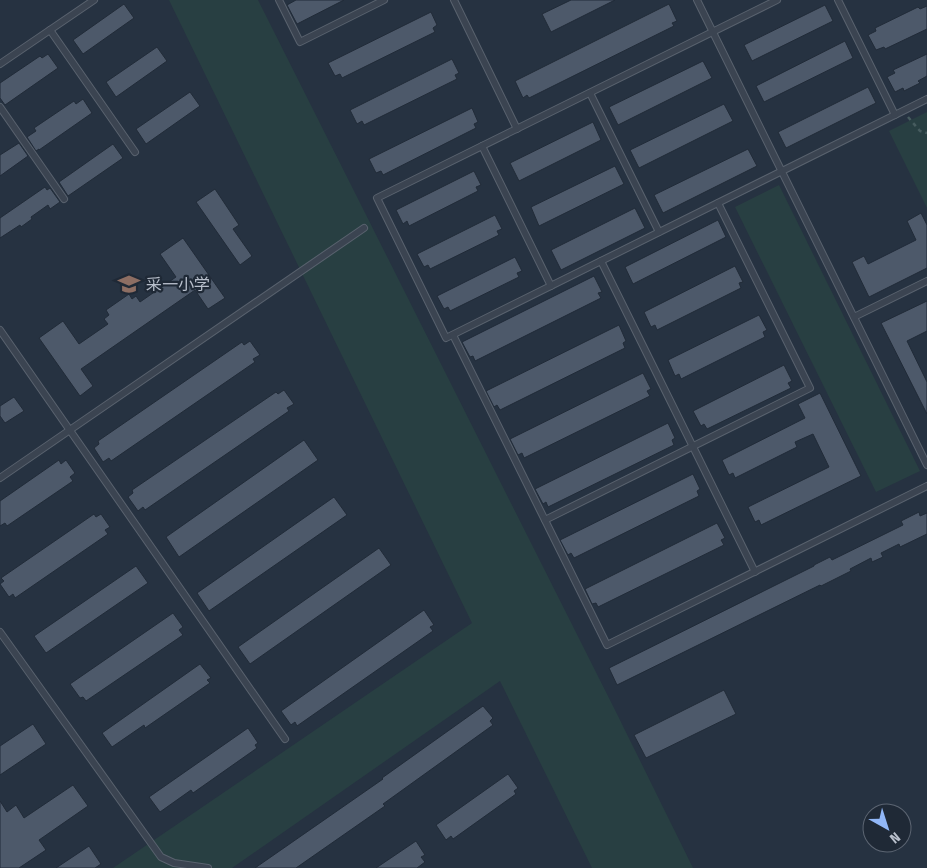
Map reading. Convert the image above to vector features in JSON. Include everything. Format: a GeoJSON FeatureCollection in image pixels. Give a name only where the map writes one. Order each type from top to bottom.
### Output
{"type":"FeatureCollection","features":[{"type":"Feature","properties":{"kind":"lane"},"geometry":{"type":"LineString","coordinates":[[1,62],[94,0]]}},
{"type":"Feature","properties":{"kind":"lane"},"geometry":{"type":"LineString","coordinates":[[279,0],[300,42],[384,0]]}},
{"type":"Feature","properties":{"kind":"lane"},"geometry":{"type":"LineString","coordinates":[[454,0],[517,129]]}},
{"type":"Feature","properties":{"kind":"lane"},"geometry":{"type":"LineString","coordinates":[[697,0],[927,465]]}},
{"type":"Feature","properties":{"kind":"lane"},"geometry":{"type":"LineString","coordinates":[[777,0],[377,198],[446,338],[927,100]]}},
{"type":"Feature","properties":{"kind":"lane"},"geometry":{"type":"LineString","coordinates":[[838,0],[895,115]]}},
{"type":"Feature","properties":{"kind":"lane"},"geometry":{"type":"LineString","coordinates":[[50,30],[135,152]]}},
{"type":"Feature","properties":{"kind":"lane"},"geometry":{"type":"LineString","coordinates":[[590,93],[659,232]]}},
{"type":"Feature","properties":{"kind":"lane"},"geometry":{"type":"LineString","coordinates":[[0,107],[64,199]]}},
{"type":"Feature","properties":{"kind":"lane"},"geometry":{"type":"LineString","coordinates":[[482,146],[551,286]]}},
{"type":"Feature","properties":{"kind":"lane"},"geometry":{"type":"LineString","coordinates":[[545,520],[810,388],[718,203]]}},
{"type":"Feature","properties":{"kind":"lane"},"geometry":{"type":"LineString","coordinates":[[0,478],[364,228]]}},
{"type":"Feature","properties":{"kind":"lane"},"geometry":{"type":"LineString","coordinates":[[601,261],[754,572]]}},
{"type":"Feature","properties":{"kind":"lane"},"geometry":{"type":"LineString","coordinates":[[854,317],[927,281]]}},
{"type":"Feature","properties":{"kind":"lane"},"geometry":{"type":"LineString","coordinates":[[0,330],[285,739]]}},
{"type":"Feature","properties":{"kind":"lane"},"geometry":{"type":"LineString","coordinates":[[453,335],[607,645],[927,486]]}},
{"type":"Feature","properties":{"kind":"lane"},"geometry":{"type":"LineString","coordinates":[[0,632],[161,857],[174,863],[208,868]]}},
{"type":"Feature","properties":{"kind":"path"},"geometry":{"type":"LineString","coordinates":[[903,111],[920,131],[927,133]]}},
{"type":"Feature","properties":{"kind":"green space"},"geometry":{"type":"Polygon","coordinates":[[[169,0],[258,0],[693,868],[592,868],[500,681],[232,868],[113,868],[472,623],[169,0]]]}},
{"type":"Feature","properties":{"kind":"green space"},"geometry":{"type":"Polygon","coordinates":[[[927,112],[927,208],[889,131],[927,112]]]}},
{"type":"Feature","properties":{"kind":"green space"},"geometry":{"type":"Polygon","coordinates":[[[779,185],[920,471],[876,492],[735,207],[779,185]]]}},
{"type":"Feature","properties":{"kind":"building"},"geometry":{"type":"Polygon","coordinates":[[[296,0],[344,0],[297,24],[287,5],[296,0]]]}},
{"type":"Feature","properties":{"kind":"building"},"geometry":{"type":"Polygon","coordinates":[[[571,0],[615,0],[551,32],[542,14],[571,0]]]}},
{"type":"Feature","properties":{"kind":"building"},"geometry":{"type":"Polygon","coordinates":[[[124,4],[134,18],[83,54],[73,40],[124,4]]]}},
{"type":"Feature","properties":{"kind":"building"},"geometry":{"type":"Polygon","coordinates":[[[669,4],[677,21],[672,23],[674,26],[529,98],[527,95],[523,98],[515,81],[669,4]]]}},
{"type":"Feature","properties":{"kind":"building"},"geometry":{"type":"Polygon","coordinates":[[[825,5],[833,21],[752,61],[744,45],[825,5]]]}},
{"type":"Feature","properties":{"kind":"building"},"geometry":{"type":"Polygon","coordinates":[[[927,6],[927,29],[885,49],[884,47],[876,50],[868,35],[876,31],[875,28],[918,7],[920,9],[927,6]]]}},
{"type":"Feature","properties":{"kind":"building"},"geometry":{"type":"Polygon","coordinates":[[[431,12],[437,25],[433,28],[435,32],[342,78],[340,74],[335,76],[328,63],[431,12]]]}},
{"type":"Feature","properties":{"kind":"building"},"geometry":{"type":"Polygon","coordinates":[[[845,41],[853,58],[764,102],[756,86],[845,41]]]}},
{"type":"Feature","properties":{"kind":"building"},"geometry":{"type":"Polygon","coordinates":[[[157,47],[167,61],[116,97],[106,82],[157,47]]]}},
{"type":"Feature","properties":{"kind":"building"},"geometry":{"type":"Polygon","coordinates":[[[48,54],[58,68],[5,105],[0,98],[0,83],[40,56],[42,58],[48,54]]]}},
{"type":"Feature","properties":{"kind":"building"},"geometry":{"type":"Polygon","coordinates":[[[927,54],[927,76],[918,81],[920,83],[904,91],[903,88],[895,92],[887,77],[895,73],[893,70],[927,54]]]}},
{"type":"Feature","properties":{"kind":"building"},"geometry":{"type":"Polygon","coordinates":[[[452,59],[459,73],[455,75],[457,79],[364,125],[362,121],[357,124],[350,110],[452,59]]]}},
{"type":"Feature","properties":{"kind":"building"},"geometry":{"type":"Polygon","coordinates":[[[703,61],[712,78],[618,125],[609,107],[703,61]]]}},
{"type":"Feature","properties":{"kind":"building"},"geometry":{"type":"Polygon","coordinates":[[[868,87],[876,103],[786,148],[778,132],[868,87]]]}},
{"type":"Feature","properties":{"kind":"building"},"geometry":{"type":"Polygon","coordinates":[[[190,92],[200,106],[146,144],[136,129],[190,92]]]}},
{"type":"Feature","properties":{"kind":"building"},"geometry":{"type":"Polygon","coordinates":[[[83,99],[92,113],[36,151],[27,137],[36,131],[34,128],[74,101],[76,104],[83,99]]]}},
{"type":"Feature","properties":{"kind":"building"},"geometry":{"type":"Polygon","coordinates":[[[724,104],[733,121],[639,168],[630,150],[724,104]]]}},
{"type":"Feature","properties":{"kind":"building"},"geometry":{"type":"Polygon","coordinates":[[[472,108],[478,122],[474,124],[476,128],[383,175],[381,171],[376,173],[369,159],[472,108]]]}},
{"type":"Feature","properties":{"kind":"building"},"geometry":{"type":"Polygon","coordinates":[[[593,122],[601,140],[519,181],[510,163],[593,122]]]}},
{"type":"Feature","properties":{"kind":"building"},"geometry":{"type":"Polygon","coordinates":[[[19,143],[28,156],[0,176],[0,155],[19,143]]]}},
{"type":"Feature","properties":{"kind":"building"},"geometry":{"type":"Polygon","coordinates":[[[113,144],[123,158],[68,196],[59,182],[113,144]]]}},
{"type":"Feature","properties":{"kind":"building"},"geometry":{"type":"Polygon","coordinates":[[[748,149],[757,166],[663,213],[654,195],[748,149]]]}},
{"type":"Feature","properties":{"kind":"building"},"geometry":{"type":"Polygon","coordinates":[[[615,166],[624,184],[539,226],[531,207],[615,166]]]}},
{"type":"Feature","properties":{"kind":"building"},"geometry":{"type":"Polygon","coordinates":[[[474,171],[481,185],[476,187],[478,191],[409,226],[407,221],[403,224],[396,210],[474,171]]]}},
{"type":"Feature","properties":{"kind":"building"},"geometry":{"type":"Polygon","coordinates":[[[45,187],[47,190],[50,188],[60,202],[50,209],[48,205],[21,227],[20,225],[0,238],[0,218],[45,187]]]}},
{"type":"Feature","properties":{"kind":"building"},"geometry":{"type":"Polygon","coordinates":[[[215,189],[239,225],[233,229],[252,256],[240,265],[196,202],[215,189]]]}},
{"type":"Feature","properties":{"kind":"building"},"geometry":{"type":"Polygon","coordinates":[[[635,208],[645,228],[561,270],[551,250],[635,208]]]}},
{"type":"Feature","properties":{"kind":"building"},"geometry":{"type":"Polygon","coordinates":[[[921,213],[927,225],[927,268],[869,297],[852,262],[864,256],[868,264],[916,240],[907,221],[921,213]]]}},
{"type":"Feature","properties":{"kind":"building"},"geometry":{"type":"Polygon","coordinates":[[[495,215],[502,229],[497,231],[499,235],[430,269],[428,265],[424,267],[417,254],[495,215]]]}},
{"type":"Feature","properties":{"kind":"building"},"geometry":{"type":"Polygon","coordinates":[[[718,220],[726,237],[633,284],[625,267],[718,220]]]}},
{"type":"Feature","properties":{"kind":"building"},"geometry":{"type":"Polygon","coordinates":[[[183,238],[225,298],[208,309],[195,290],[81,369],[93,386],[80,396],[39,338],[63,321],[79,344],[108,324],[104,319],[109,315],[106,310],[129,294],[132,299],[136,296],[140,302],[176,277],[160,254],[183,238]]]}},
{"type":"Feature","properties":{"kind":"building"},"geometry":{"type":"Polygon","coordinates":[[[515,257],[522,271],[517,273],[519,277],[450,311],[448,307],[444,309],[437,296],[515,257]]]}},
{"type":"Feature","properties":{"kind":"building"},"geometry":{"type":"Polygon","coordinates":[[[735,266],[743,282],[739,283],[741,288],[657,330],[655,325],[651,327],[644,312],[735,266]]]}},
{"type":"Feature","properties":{"kind":"building"},"geometry":{"type":"Polygon","coordinates":[[[594,276],[602,292],[598,293],[601,298],[475,361],[473,356],[470,357],[462,342],[594,276]]]}},
{"type":"Feature","properties":{"kind":"building"},"geometry":{"type":"Polygon","coordinates":[[[927,301],[927,331],[907,341],[927,382],[927,414],[881,323],[927,301]]]}},
{"type":"Feature","properties":{"kind":"building"},"geometry":{"type":"Polygon","coordinates":[[[759,315],[767,330],[763,332],[765,337],[681,379],[679,374],[675,376],[668,360],[759,315]]]}},
{"type":"Feature","properties":{"kind":"building"},"geometry":{"type":"Polygon","coordinates":[[[619,325],[626,341],[623,343],[625,348],[500,410],[497,405],[494,407],[486,391],[619,325]]]}},
{"type":"Feature","properties":{"kind":"building"},"geometry":{"type":"Polygon","coordinates":[[[250,341],[260,355],[253,359],[255,362],[111,461],[109,458],[103,462],[94,448],[99,444],[98,441],[242,342],[244,345],[250,341]]]}},
{"type":"Feature","properties":{"kind":"building"},"geometry":{"type":"Polygon","coordinates":[[[784,365],[792,381],[788,383],[791,388],[707,429],[704,424],[701,426],[693,411],[784,365]]]}},
{"type":"Feature","properties":{"kind":"building"},"geometry":{"type":"Polygon","coordinates":[[[643,373],[651,389],[647,391],[650,396],[524,458],[522,453],[518,455],[510,439],[643,373]]]}},
{"type":"Feature","properties":{"kind":"building"},"geometry":{"type":"Polygon","coordinates":[[[284,390],[294,404],[287,408],[289,411],[145,510],[143,507],[138,511],[128,497],[133,493],[132,490],[276,392],[278,394],[284,390]]]}},
{"type":"Feature","properties":{"kind":"building"},"geometry":{"type":"Polygon","coordinates":[[[820,393],[861,476],[761,525],[759,520],[755,522],[748,507],[829,467],[813,434],[795,442],[797,447],[735,478],[733,473],[729,475],[722,460],[805,418],[798,404],[820,393]]]}},
{"type":"Feature","properties":{"kind":"building"},"geometry":{"type":"Polygon","coordinates":[[[14,397],[24,411],[5,423],[0,416],[0,406],[14,397]]]}},
{"type":"Feature","properties":{"kind":"building"},"geometry":{"type":"Polygon","coordinates":[[[668,423],[675,438],[672,440],[674,445],[548,507],[546,502],[543,504],[535,489],[668,423]]]}},
{"type":"Feature","properties":{"kind":"building"},"geometry":{"type":"Polygon","coordinates":[[[304,440],[318,460],[179,557],[166,537],[304,440]]]}},
{"type":"Feature","properties":{"kind":"building"},"geometry":{"type":"Polygon","coordinates":[[[59,460],[61,464],[66,460],[75,473],[70,477],[73,481],[7,526],[5,523],[0,526],[0,501],[59,460]]]}},
{"type":"Feature","properties":{"kind":"building"},"geometry":{"type":"Polygon","coordinates":[[[693,474],[700,489],[697,491],[699,496],[574,558],[571,553],[568,555],[560,540],[693,474]]]}},
{"type":"Feature","properties":{"kind":"building"},"geometry":{"type":"Polygon","coordinates":[[[334,497],[347,515],[209,611],[197,593],[334,497]]]}},
{"type":"Feature","properties":{"kind":"building"},"geometry":{"type":"Polygon","coordinates":[[[919,512],[920,516],[927,513],[927,534],[900,547],[899,544],[881,553],[883,557],[872,562],[871,558],[850,569],[851,571],[821,586],[617,685],[609,668],[830,557],[832,560],[903,525],[901,521],[919,512]]]}},
{"type":"Feature","properties":{"kind":"building"},"geometry":{"type":"Polygon","coordinates":[[[94,514],[96,517],[101,514],[110,527],[105,530],[108,534],[15,598],[13,594],[9,597],[0,584],[4,581],[1,578],[94,514]]]}},
{"type":"Feature","properties":{"kind":"building"},"geometry":{"type":"Polygon","coordinates":[[[717,523],[725,538],[721,540],[724,545],[598,607],[596,603],[592,604],[585,589],[717,523]]]}},
{"type":"Feature","properties":{"kind":"building"},"geometry":{"type":"Polygon","coordinates":[[[379,548],[391,565],[250,664],[238,647],[379,548]]]}},
{"type":"Feature","properties":{"kind":"building"},"geometry":{"type":"Polygon","coordinates":[[[136,566],[148,583],[46,653],[34,636],[136,566]]]}},
{"type":"Feature","properties":{"kind":"building"},"geometry":{"type":"Polygon","coordinates":[[[424,610],[434,625],[430,627],[433,631],[297,726],[295,722],[291,725],[281,711],[424,610]]]}},
{"type":"Feature","properties":{"kind":"building"},"geometry":{"type":"Polygon","coordinates":[[[173,613],[183,627],[179,630],[183,635],[86,701],[83,697],[80,698],[70,684],[173,613]]]}},
{"type":"Feature","properties":{"kind":"building"},"geometry":{"type":"Polygon","coordinates":[[[200,664],[211,678],[207,680],[210,683],[145,728],[144,725],[112,747],[102,733],[200,664]]]}},
{"type":"Feature","properties":{"kind":"building"},"geometry":{"type":"Polygon","coordinates":[[[724,690],[736,714],[646,758],[634,735],[724,690]]]}},
{"type":"Feature","properties":{"kind":"building"},"geometry":{"type":"Polygon","coordinates":[[[483,706],[493,718],[490,721],[493,725],[383,804],[385,806],[296,868],[255,868],[383,779],[483,706]]]}},
{"type":"Feature","properties":{"kind":"building"},"geometry":{"type":"Polygon","coordinates":[[[33,724],[46,744],[0,775],[0,746],[33,724]]]}},
{"type":"Feature","properties":{"kind":"building"},"geometry":{"type":"Polygon","coordinates":[[[248,728],[258,743],[255,745],[257,748],[193,793],[191,790],[160,812],[149,797],[248,728]]]}},
{"type":"Feature","properties":{"kind":"building"},"geometry":{"type":"Polygon","coordinates":[[[508,774],[518,788],[514,791],[516,794],[453,839],[451,836],[446,840],[436,825],[508,774]]]}},
{"type":"Feature","properties":{"kind":"building"},"geometry":{"type":"Polygon","coordinates":[[[73,785],[88,806],[39,840],[46,850],[19,868],[0,868],[0,801],[7,812],[16,805],[24,818],[73,785]]]}},
{"type":"Feature","properties":{"kind":"building"},"geometry":{"type":"Polygon","coordinates":[[[416,841],[425,855],[421,857],[425,862],[417,868],[376,868],[416,841]]]}},
{"type":"Feature","properties":{"kind":"building"},"geometry":{"type":"Polygon","coordinates":[[[89,846],[101,864],[95,868],[56,868],[89,846]]]}},
{"type":"Feature","properties":{"kind":"place","name":"采一小学"},"geometry":{"type":"Point","coordinates":[129,284]}}]}
